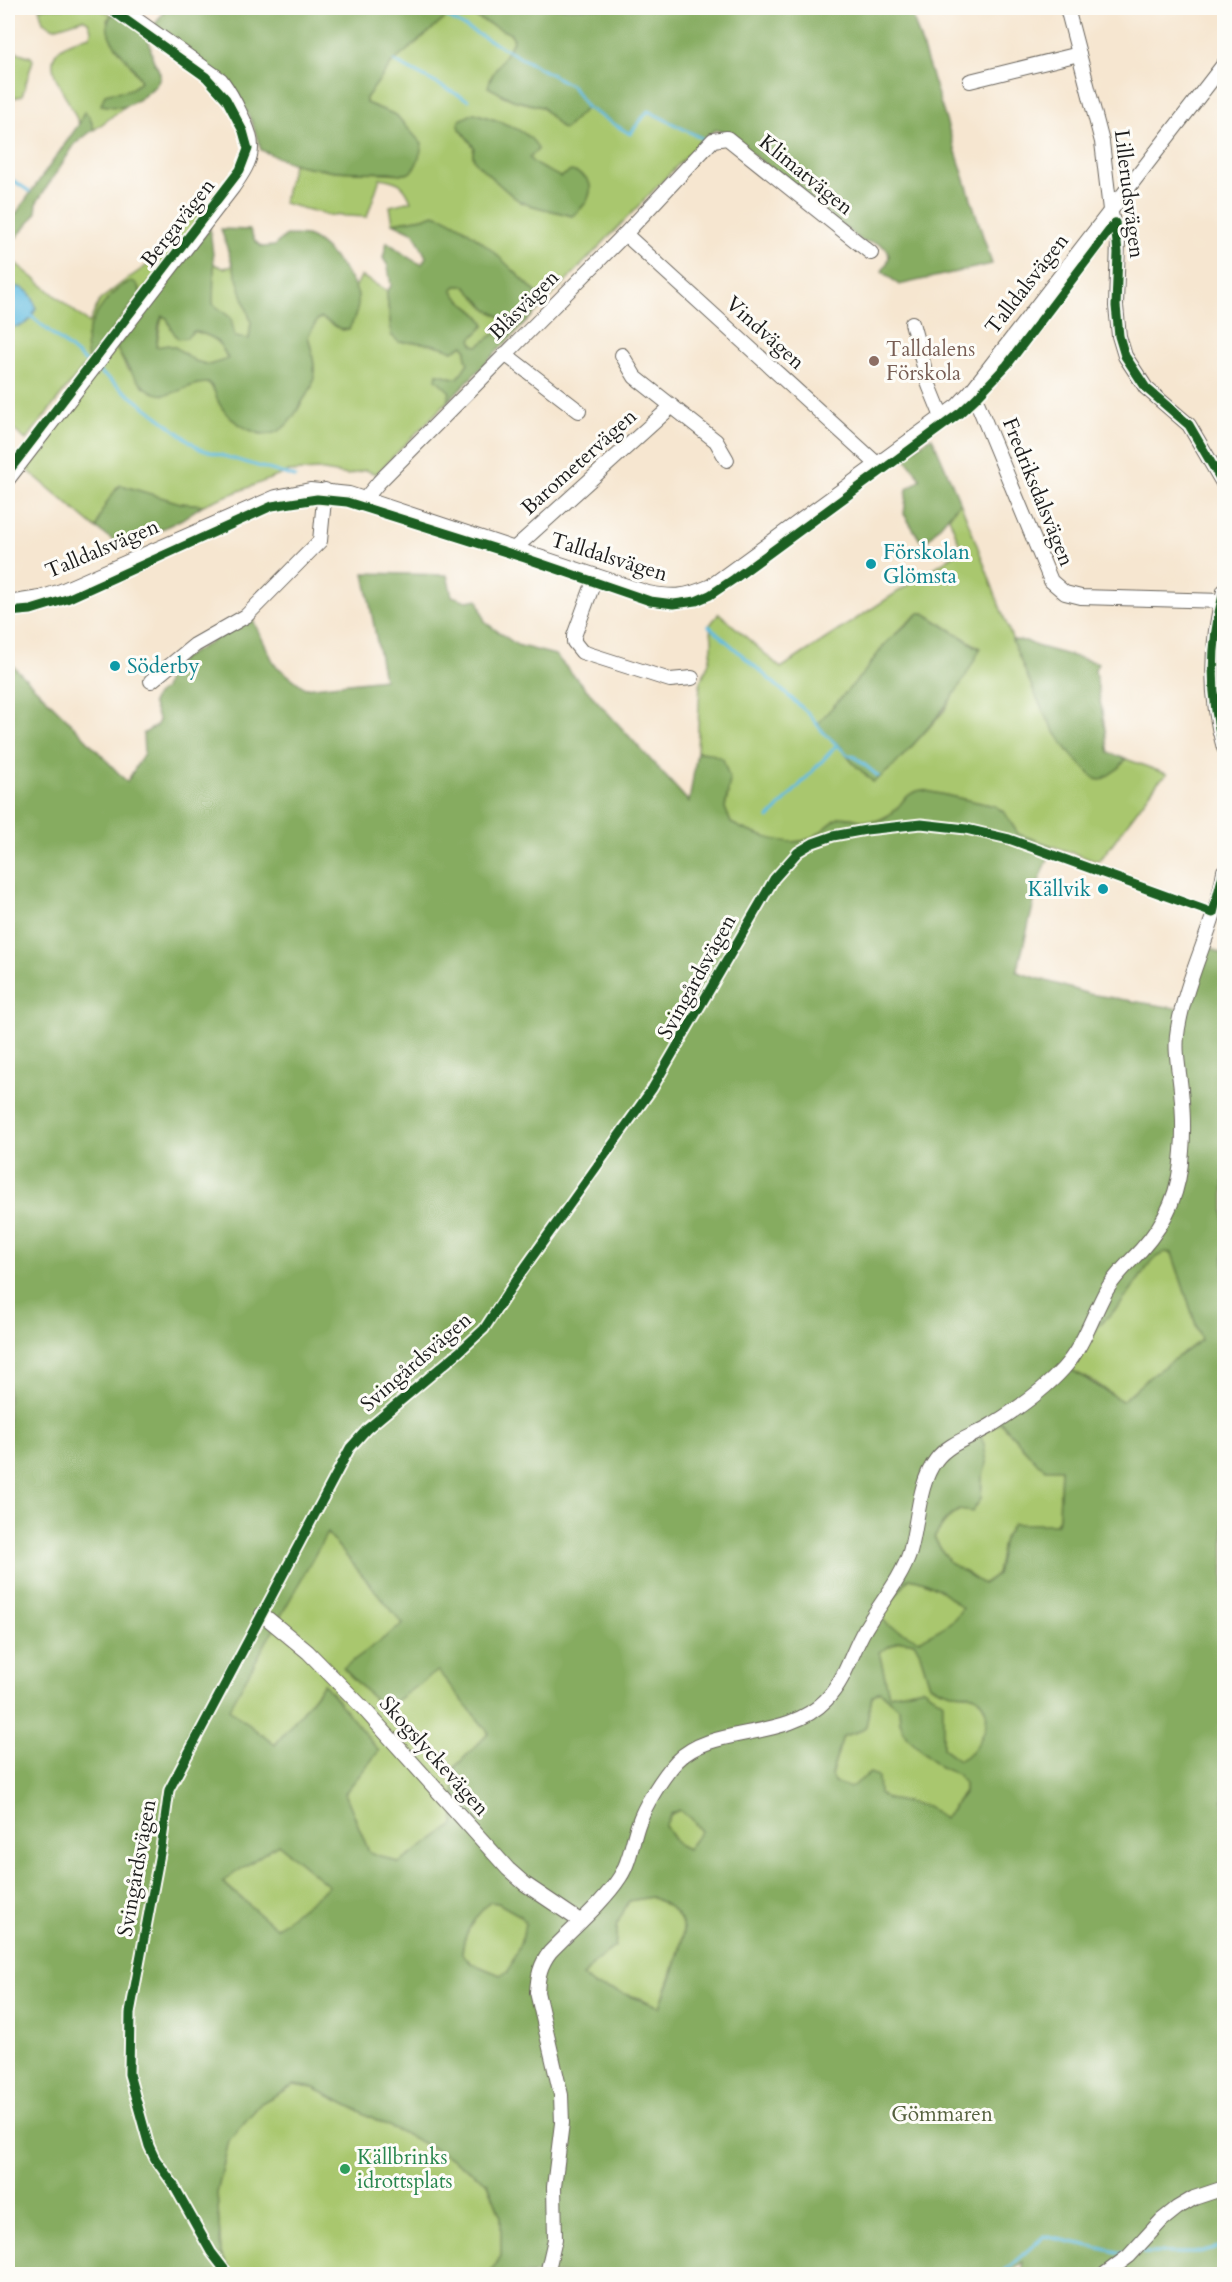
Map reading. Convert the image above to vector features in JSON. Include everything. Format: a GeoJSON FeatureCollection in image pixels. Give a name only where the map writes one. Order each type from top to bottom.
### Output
{"type":"FeatureCollection","features":[{"type":"Feature","properties":{"kind":"street","name":"Bergavägen"},"geometry":{"type":"LineString","coordinates":[[8,478],[227,194],[250,158],[252,141],[249,129],[221,80],[120,8]]}},
{"type":"Feature","properties":{"kind":"street","name":"Lillerudsvägen"},"geometry":{"type":"LineString","coordinates":[[1067,8],[1100,128],[1110,210],[1118,247],[1116,314],[1125,356],[1146,388],[1189,425],[1224,485]]}},
{"type":"Feature","properties":{"kind":"street"},"geometry":{"type":"LineString","coordinates":[[970,81],[1079,54]]}},
{"type":"Feature","properties":{"kind":"street","name":"Talldalsvägen"},"geometry":{"type":"LineString","coordinates":[[8,603],[40,598],[62,591],[276,497],[310,490],[349,494],[648,593],[684,596],[699,592],[711,586],[957,406],[972,390],[1224,64]]}},
{"type":"Feature","properties":{"kind":"street","name":"Klimatvägen"},"geometry":{"type":"LineString","coordinates":[[713,141],[727,138],[871,253]]}},
{"type":"Feature","properties":{"kind":"street","name":"Blåsvägen"},"geometry":{"type":"LineString","coordinates":[[364,500],[713,141]]}},
{"type":"Feature","properties":{"kind":"street","name":"Vindvägen"},"geometry":{"type":"LineString","coordinates":[[625,234],[877,464]]}},
{"type":"Feature","properties":{"kind":"street"},"geometry":{"type":"LineString","coordinates":[[912,323],[942,417]]}},
{"type":"Feature","properties":{"kind":"street"},"geometry":{"type":"LineString","coordinates":[[504,354],[579,411]]}},
{"type":"Feature","properties":{"kind":"street","name":"Barometervägen"},"geometry":{"type":"LineString","coordinates":[[622,355],[635,377],[716,441],[727,460]]}},
{"type":"Feature","properties":{"kind":"street","name":"Fredriksdalsvägen"},"geometry":{"type":"LineString","coordinates":[[972,390],[1038,554],[1051,581],[1057,588],[1065,593],[1081,597],[1223,596]]}},
{"type":"Feature","properties":{"kind":"street","name":"Barometervägen"},"geometry":{"type":"LineString","coordinates":[[514,549],[672,406]]}},
{"type":"Feature","properties":{"kind":"street"},"geometry":{"type":"LineString","coordinates":[[151,681],[195,645],[246,616],[320,541],[325,490]]}},
{"type":"Feature","properties":{"kind":"street"},"geometry":{"type":"LineString","coordinates":[[596,576],[574,636],[578,648],[582,652],[670,680],[692,678]]}},
{"type":"Feature","properties":{"kind":"street"},"geometry":{"type":"LineString","coordinates":[[1223,596],[1215,634],[1212,673],[1216,717],[1224,748]]}},
{"type":"Feature","properties":{"kind":"street"},"geometry":{"type":"LineString","coordinates":[[547,2274],[555,2239],[554,2187],[562,2123],[561,2095],[539,2002],[538,1978],[545,1957],[620,1879],[638,1823],[666,1775],[682,1756],[703,1745],[792,1722],[814,1711],[829,1696],[852,1661],[865,1629],[905,1563],[933,1462],[954,1445],[1004,1416],[1064,1368],[1088,1330],[1107,1290],[1122,1269],[1153,1236],[1168,1213],[1178,1185],[1183,1134],[1176,1049],[1177,1033],[1190,981],[1219,896],[1224,871]]}},
{"type":"Feature","properties":{"kind":"street","name":"Skogslyckevägen"},"geometry":{"type":"LineString","coordinates":[[262,1614],[308,1652],[357,1702],[507,1869],[580,1921]]}},
{"type":"Feature","properties":{"kind":"street"},"geometry":{"type":"LineString","coordinates":[[1105,2274],[1129,2256],[1162,2220],[1177,2208],[1194,2198],[1224,2188]]}},
{"type":"Feature","properties":{"kind":"green space"},"geometry":{"type":"Polygon","coordinates":[[[39,8],[96,8],[112,14],[107,20],[110,35],[141,81],[128,90],[113,92],[109,105],[126,106],[94,130],[90,117],[84,113],[79,124],[58,83],[53,60],[58,51],[70,42],[90,36],[91,30],[88,22],[83,19],[54,28],[43,22],[39,8]]]}},
{"type":"Feature","properties":{"kind":"green space"},"geometry":{"type":"Polygon","coordinates":[[[166,8],[910,8],[992,264],[899,285],[882,271],[889,258],[882,245],[863,242],[724,132],[715,130],[703,139],[648,112],[630,134],[586,108],[565,129],[561,128],[542,107],[513,100],[488,87],[492,75],[514,39],[511,34],[460,10],[454,11],[392,63],[366,98],[366,103],[396,115],[422,144],[418,160],[412,171],[404,174],[341,171],[291,163],[261,150],[252,122],[234,88],[154,26],[166,8]]]}},
{"type":"Feature","properties":{"kind":"green space"},"geometry":{"type":"Polygon","coordinates":[[[460,10],[511,34],[514,39],[507,54],[489,80],[501,95],[542,107],[561,128],[565,129],[586,107],[648,111],[703,139],[546,302],[480,240],[443,217],[434,214],[393,223],[390,206],[411,201],[406,190],[396,182],[380,178],[367,217],[328,215],[283,203],[293,164],[335,171],[407,174],[421,144],[396,115],[366,103],[366,98],[392,63],[454,11],[460,10]],[[474,113],[458,126],[474,147],[475,161],[521,202],[572,216],[560,178],[531,162],[502,122],[474,113]]]}},
{"type":"Feature","properties":{"kind":"green space"},"geometry":{"type":"Polygon","coordinates":[[[112,14],[139,27],[147,35],[153,59],[160,74],[158,81],[143,96],[131,104],[120,107],[101,105],[105,94],[128,90],[141,81],[111,40],[108,23],[112,14]]]}},
{"type":"Feature","properties":{"kind":"green space"},"geometry":{"type":"Polygon","coordinates":[[[8,49],[31,57],[33,60],[22,96],[8,99],[8,49]]]}},
{"type":"Feature","properties":{"kind":"green space"},"geometry":{"type":"Polygon","coordinates":[[[84,112],[89,116],[94,129],[75,144],[37,202],[36,214],[17,237],[12,237],[8,232],[8,225],[79,124],[84,112]]]}},
{"type":"Feature","properties":{"kind":"green space"},"geometry":{"type":"Polygon","coordinates":[[[474,113],[511,126],[528,137],[535,143],[538,150],[529,157],[539,166],[560,177],[571,171],[587,179],[590,191],[579,210],[572,216],[521,202],[489,175],[475,161],[474,147],[458,126],[460,120],[474,113]]]}},
{"type":"Feature","properties":{"kind":"green space"},"geometry":{"type":"Polygon","coordinates":[[[201,205],[207,207],[141,294],[140,288],[87,336],[88,361],[26,440],[8,425],[8,257],[89,323],[100,300],[149,264],[201,205]]]}},
{"type":"Feature","properties":{"kind":"green space"},"geometry":{"type":"Polygon","coordinates":[[[434,214],[464,229],[494,252],[546,302],[447,402],[450,392],[436,379],[437,374],[458,378],[468,363],[466,349],[463,345],[453,351],[440,346],[399,342],[391,335],[387,291],[391,286],[388,266],[383,258],[387,242],[408,258],[422,264],[426,257],[414,233],[393,223],[434,214]],[[456,286],[452,290],[485,325],[471,339],[473,345],[478,346],[505,326],[508,321],[488,310],[465,286],[456,286]]]}},
{"type":"Feature","properties":{"kind":"green space"},"geometry":{"type":"Polygon","coordinates":[[[210,228],[214,264],[213,304],[231,318],[235,337],[249,339],[251,322],[221,229],[250,230],[255,241],[262,247],[274,246],[286,235],[309,237],[337,261],[350,279],[358,297],[356,312],[349,329],[342,330],[322,318],[318,319],[308,336],[314,368],[312,386],[288,424],[268,434],[250,430],[230,418],[209,383],[198,384],[169,394],[152,392],[137,380],[116,347],[210,228]],[[162,316],[156,347],[168,345],[175,347],[195,361],[209,365],[228,359],[219,343],[207,335],[194,331],[186,338],[178,339],[167,318],[162,316]]]}},
{"type":"Feature","properties":{"kind":"green space"},"geometry":{"type":"Polygon","coordinates":[[[214,264],[223,268],[234,266],[251,322],[249,339],[235,337],[213,304],[214,264]]]}},
{"type":"Feature","properties":{"kind":"green space"},"geometry":{"type":"Polygon","coordinates":[[[361,276],[387,291],[391,335],[399,342],[440,346],[453,351],[463,345],[466,349],[468,363],[458,379],[437,374],[450,392],[447,402],[376,474],[365,470],[348,475],[318,470],[288,472],[203,505],[180,503],[121,485],[117,487],[97,529],[25,468],[116,347],[127,369],[169,394],[200,383],[209,383],[223,409],[240,425],[268,434],[282,429],[293,417],[312,386],[314,367],[308,336],[318,319],[322,318],[342,330],[358,294],[355,288],[361,276]]]}},
{"type":"Feature","properties":{"kind":"green space"},"geometry":{"type":"Polygon","coordinates":[[[132,281],[137,284],[141,294],[88,361],[86,339],[93,320],[110,296],[132,281]]]}},
{"type":"Feature","properties":{"kind":"green space"},"geometry":{"type":"Polygon","coordinates":[[[456,286],[465,286],[488,310],[508,321],[505,326],[478,346],[473,345],[470,339],[485,325],[478,314],[455,295],[452,290],[456,286]]]}},
{"type":"Feature","properties":{"kind":"green space"},"geometry":{"type":"Polygon","coordinates":[[[162,316],[167,318],[172,330],[186,338],[194,331],[212,337],[222,347],[228,360],[209,365],[195,361],[175,347],[156,348],[162,316]]]}},
{"type":"Feature","properties":{"kind":"green space"},"geometry":{"type":"Polygon","coordinates":[[[932,437],[960,502],[927,541],[920,540],[904,514],[907,489],[921,479],[904,456],[932,437]]]}},
{"type":"Feature","properties":{"kind":"green space"},"geometry":{"type":"Polygon","coordinates":[[[121,485],[180,503],[203,505],[182,519],[124,548],[97,529],[105,505],[121,485]]]}},
{"type":"Feature","properties":{"kind":"green space"},"geometry":{"type":"Polygon","coordinates":[[[960,502],[1032,686],[1051,724],[1074,757],[1093,777],[1101,780],[1119,768],[1126,759],[1167,774],[1158,782],[1101,859],[1095,861],[1018,834],[1005,813],[995,806],[922,790],[896,810],[875,821],[845,818],[810,839],[801,841],[780,841],[731,823],[725,808],[728,794],[710,753],[697,752],[700,681],[707,668],[712,646],[709,626],[719,613],[781,668],[962,550],[949,517],[960,502]],[[919,613],[903,626],[878,655],[858,686],[831,737],[852,762],[873,781],[893,767],[944,711],[980,648],[924,613],[919,613]]]}},
{"type":"Feature","properties":{"kind":"green space","name":"Gömmaren"},"geometry":{"type":"Polygon","coordinates":[[[364,573],[447,575],[452,596],[467,601],[478,599],[485,622],[517,645],[555,655],[689,802],[697,752],[710,753],[723,759],[730,780],[725,808],[731,823],[739,827],[771,839],[804,841],[840,817],[869,821],[886,818],[910,794],[922,790],[995,806],[1005,813],[1018,834],[1053,846],[1039,882],[1017,972],[1089,994],[1181,1009],[1203,943],[1224,955],[1224,2274],[1023,2274],[1023,2262],[1006,2274],[490,2274],[501,2256],[501,2217],[488,2183],[446,2155],[314,2088],[294,2085],[261,2103],[229,2140],[217,2193],[221,2254],[233,2274],[8,2274],[8,661],[127,782],[144,753],[143,734],[156,726],[159,721],[152,703],[156,695],[164,689],[168,675],[183,658],[252,618],[275,665],[305,688],[384,679],[364,573]],[[1164,1252],[1151,1262],[1120,1305],[1099,1325],[1070,1369],[1122,1401],[1152,1375],[1201,1340],[1172,1253],[1164,1252]],[[1001,1422],[980,1435],[987,1463],[982,1478],[981,1499],[972,1512],[959,1510],[945,1520],[934,1538],[949,1562],[983,1584],[997,1574],[1004,1538],[1013,1524],[1056,1524],[1059,1518],[1061,1469],[1046,1469],[1038,1464],[1001,1422]],[[327,1533],[229,1709],[275,1745],[324,1684],[379,1751],[345,1793],[369,1852],[399,1863],[454,1825],[455,1767],[489,1733],[438,1671],[384,1709],[343,1668],[403,1624],[327,1533]],[[909,1578],[882,1618],[888,1625],[919,1640],[948,1624],[962,1608],[938,1589],[909,1578]],[[899,1641],[879,1652],[889,1695],[923,1688],[943,1702],[943,1748],[959,1760],[967,1756],[974,1749],[984,1731],[986,1712],[982,1703],[973,1695],[952,1693],[930,1685],[914,1642],[899,1641]],[[880,1691],[872,1696],[866,1726],[860,1731],[843,1736],[831,1775],[834,1782],[850,1788],[870,1773],[878,1776],[879,1793],[887,1799],[927,1806],[944,1819],[964,1793],[964,1783],[957,1774],[940,1767],[906,1736],[900,1721],[899,1708],[880,1691]],[[679,1810],[671,1814],[665,1826],[677,1844],[687,1849],[701,1831],[691,1818],[679,1810]],[[278,1844],[222,1882],[276,1928],[329,1886],[278,1844]],[[651,1897],[629,1901],[618,1922],[615,1946],[595,1962],[583,1977],[594,1986],[614,1990],[660,2007],[682,1942],[683,1932],[680,1919],[665,1904],[651,1897]],[[490,1902],[467,1932],[462,1954],[471,1963],[500,1975],[508,1972],[523,1936],[525,1923],[521,1916],[498,1903],[490,1902]]]}},
{"type":"Feature","properties":{"kind":"green space"},"geometry":{"type":"Polygon","coordinates":[[[919,613],[924,613],[980,649],[958,689],[941,712],[898,761],[873,782],[852,762],[842,748],[824,733],[818,723],[865,671],[885,644],[919,613]]]}},
{"type":"Feature","properties":{"kind":"green space"},"geometry":{"type":"Polygon","coordinates":[[[1012,640],[1026,641],[1036,646],[1098,663],[1095,670],[1109,753],[1126,759],[1119,768],[1101,780],[1091,775],[1071,754],[1050,724],[1012,640]]]}},
{"type":"Feature","properties":{"kind":"green space"},"geometry":{"type":"Polygon","coordinates":[[[1164,1252],[1172,1253],[1201,1340],[1152,1375],[1122,1401],[1093,1381],[1069,1369],[1099,1325],[1120,1305],[1151,1262],[1164,1252]]]}},
{"type":"Feature","properties":{"kind":"green space"},"geometry":{"type":"Polygon","coordinates":[[[1000,1422],[1036,1459],[1052,1468],[1061,1468],[1059,1518],[1055,1524],[1004,1538],[997,1574],[982,1584],[949,1562],[934,1538],[944,1523],[954,1514],[981,1499],[982,1478],[987,1462],[979,1435],[1000,1422]]]}},
{"type":"Feature","properties":{"kind":"green space"},"geometry":{"type":"Polygon","coordinates":[[[327,1533],[404,1624],[343,1668],[384,1709],[438,1670],[489,1733],[455,1767],[454,1825],[399,1863],[369,1852],[345,1793],[324,1684],[275,1745],[228,1709],[327,1533]]]}},
{"type":"Feature","properties":{"kind":"green space"},"geometry":{"type":"Polygon","coordinates":[[[909,1578],[938,1589],[963,1608],[949,1624],[919,1640],[887,1625],[882,1618],[909,1578]]]}},
{"type":"Feature","properties":{"kind":"green space"},"geometry":{"type":"Polygon","coordinates":[[[899,1641],[914,1642],[930,1685],[952,1693],[973,1695],[982,1703],[986,1712],[984,1731],[974,1749],[967,1756],[959,1760],[943,1748],[942,1702],[923,1688],[889,1696],[879,1652],[899,1641]]]}},
{"type":"Feature","properties":{"kind":"green space"},"geometry":{"type":"Polygon","coordinates":[[[880,1691],[899,1708],[900,1721],[940,1767],[957,1774],[964,1783],[964,1792],[944,1819],[927,1806],[887,1799],[879,1793],[870,1773],[850,1789],[834,1782],[831,1776],[843,1736],[860,1731],[866,1726],[872,1696],[880,1691]]]}},
{"type":"Feature","properties":{"kind":"green space"},"geometry":{"type":"Polygon","coordinates":[[[679,1810],[691,1818],[701,1832],[687,1849],[677,1844],[665,1826],[671,1814],[679,1810]]]}},
{"type":"Feature","properties":{"kind":"green space"},"geometry":{"type":"Polygon","coordinates":[[[278,1844],[329,1886],[276,1929],[222,1881],[278,1844]]]}},
{"type":"Feature","properties":{"kind":"green space"},"geometry":{"type":"Polygon","coordinates":[[[651,1897],[674,1911],[680,1919],[683,1931],[679,1952],[660,2007],[640,1998],[594,1986],[583,1977],[595,1962],[615,1946],[618,1922],[629,1901],[651,1897]]]}},
{"type":"Feature","properties":{"kind":"green space"},"geometry":{"type":"Polygon","coordinates":[[[490,1902],[498,1903],[521,1916],[525,1923],[523,1936],[508,1972],[500,1975],[471,1963],[462,1954],[471,1926],[490,1902]]]}},
{"type":"Feature","properties":{"kind":"green space","name":"Källbrinks idrottsplats"},"geometry":{"type":"Polygon","coordinates":[[[294,2085],[314,2088],[446,2155],[488,2183],[501,2217],[501,2256],[490,2274],[233,2274],[221,2254],[217,2193],[229,2140],[261,2103],[294,2085]]]}},
{"type":"Feature","properties":{"kind":"water"},"geometry":{"type":"Polygon","coordinates":[[[13,286],[29,292],[36,308],[26,323],[8,326],[8,287],[13,286]]]}},
{"type":"Feature","properties":{"kind":"waterway"},"geometry":{"type":"LineString","coordinates":[[447,17],[572,86],[586,107],[630,134],[648,111],[703,139]]}},
{"type":"Feature","properties":{"kind":"waterway"},"geometry":{"type":"LineString","coordinates":[[394,61],[468,100]]}},
{"type":"Feature","properties":{"kind":"waterway"},"geometry":{"type":"LineString","coordinates":[[8,177],[29,191]]}},
{"type":"Feature","properties":{"kind":"waterway"},"geometry":{"type":"LineString","coordinates":[[30,315],[86,362]]}},
{"type":"Feature","properties":{"kind":"waterway"},"geometry":{"type":"LineString","coordinates":[[97,370],[200,449],[295,477]]}},
{"type":"Feature","properties":{"kind":"waterway"},"geometry":{"type":"LineString","coordinates":[[709,626],[808,713],[824,733],[848,755],[855,757],[878,776]]}},
{"type":"Feature","properties":{"kind":"waterway"},"geometry":{"type":"LineString","coordinates":[[769,818],[837,745]]}},
{"type":"Feature","properties":{"kind":"waterway"},"geometry":{"type":"LineString","coordinates":[[1001,2274],[1044,2236],[1122,2253]]}},
{"type":"Feature","properties":{"kind":"waterway"},"geometry":{"type":"LineString","coordinates":[[1143,2253],[1195,2253],[1224,2246]]}},
{"type":"Feature","properties":{"kind":"cycle path"},"geometry":{"type":"LineString","coordinates":[[8,472],[240,170],[248,149],[243,131],[226,99],[206,77],[109,8]]}},
{"type":"Feature","properties":{"kind":"cycle path"},"geometry":{"type":"LineString","coordinates":[[1115,223],[1118,253],[1116,306],[1119,336],[1125,356],[1146,388],[1189,425],[1224,485]]}},
{"type":"Feature","properties":{"kind":"cycle path"},"geometry":{"type":"LineString","coordinates":[[8,612],[31,610],[67,599],[272,506],[317,499],[347,502],[525,558],[650,601],[674,604],[696,601],[710,595],[734,579],[960,413],[1007,365],[1115,223]]}},
{"type":"Feature","properties":{"kind":"cycle path"},"geometry":{"type":"LineString","coordinates":[[1224,591],[1216,631],[1213,670],[1216,709],[1224,748]]}},
{"type":"Feature","properties":{"kind":"cycle path","name":"Svingårdsvägen"},"geometry":{"type":"LineString","coordinates":[[228,2274],[211,2252],[149,2146],[129,2074],[130,2013],[161,1848],[169,1790],[350,1448],[367,1429],[484,1329],[518,1277],[652,1089],[774,879],[798,852],[813,843],[833,836],[866,830],[921,824],[966,829],[1009,839],[1213,913],[1224,871]]}},
{"type":"Feature","properties":{"kind":"place","name":"Talldalens Förskola"},"geometry":{"type":"Point","coordinates":[874,361]}},
{"type":"Feature","properties":{"kind":"place","name":"Förskolan Glömsta"},"geometry":{"type":"Point","coordinates":[871,564]}},
{"type":"Feature","properties":{"kind":"place","name":"Söderby"},"geometry":{"type":"Point","coordinates":[115,666]}},
{"type":"Feature","properties":{"kind":"place","name":"Källvik"},"geometry":{"type":"Point","coordinates":[1103,889]}},
{"type":"Feature","properties":{"kind":"place","name":"Källbrinks idrottsplats"},"geometry":{"type":"Point","coordinates":[345,2169]}}]}
